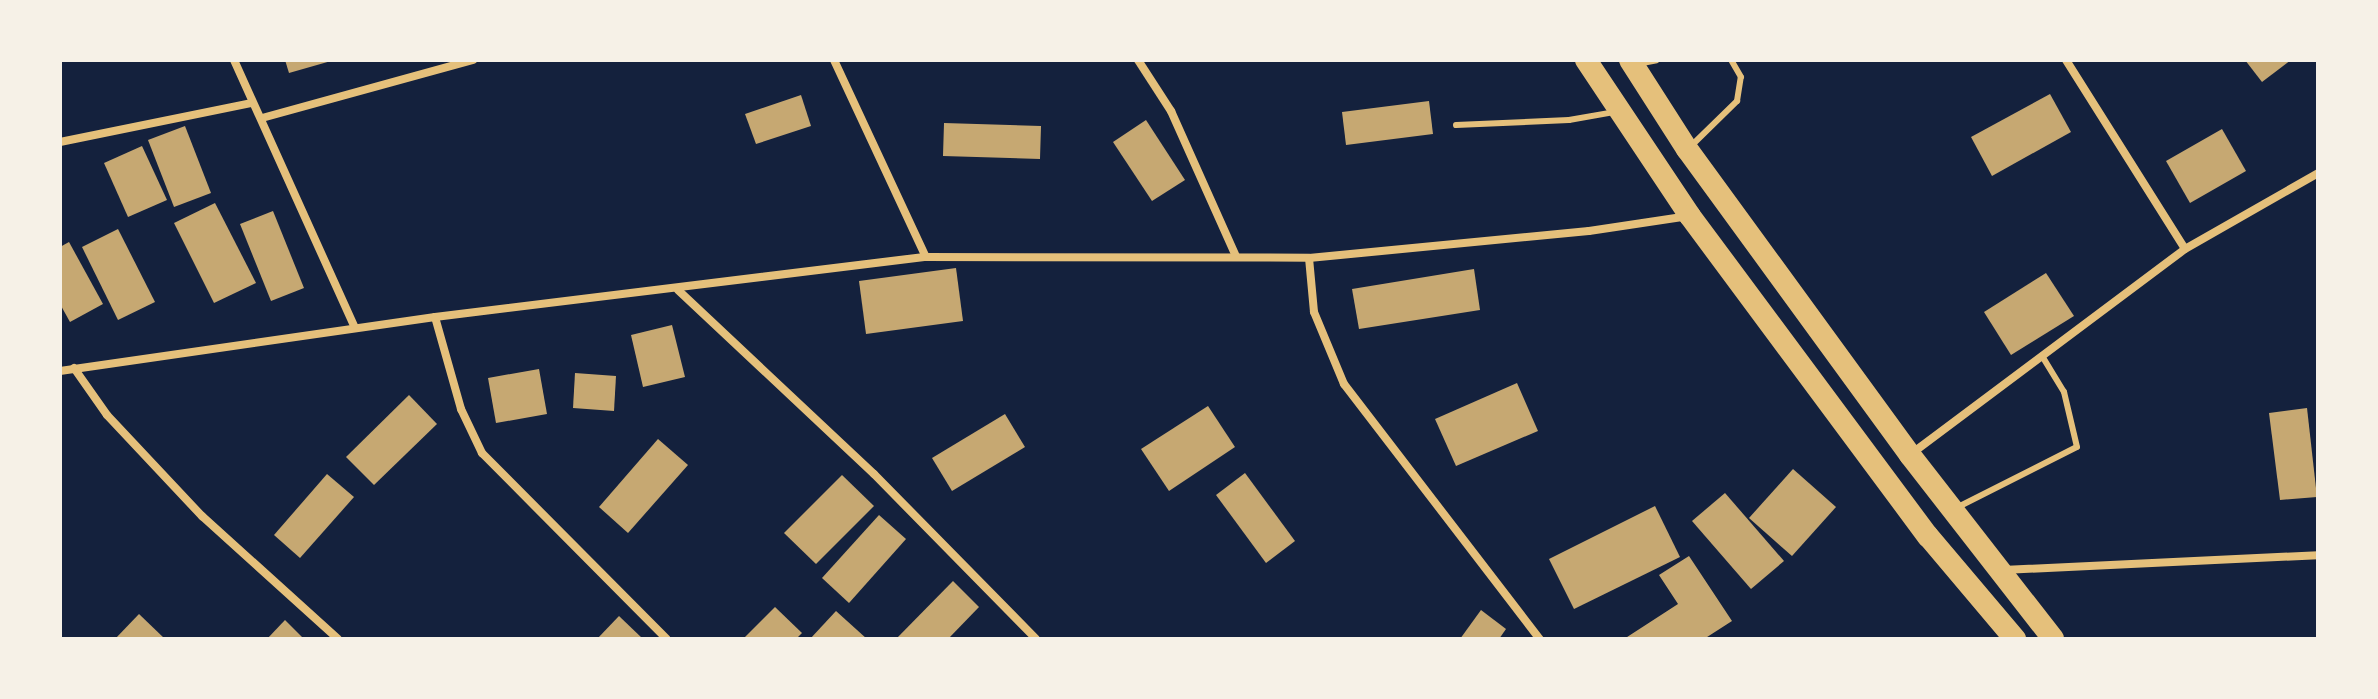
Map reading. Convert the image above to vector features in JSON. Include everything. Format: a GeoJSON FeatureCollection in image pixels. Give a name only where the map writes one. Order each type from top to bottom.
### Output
{"type":"FeatureCollection","features":[{"type":"Feature","properties":{"kind":"highway"},"geometry":{"type":"LineString","coordinates":[[1586,60],[1690,216],[1928,536],[2015,639]]}},
{"type":"Feature","properties":{"kind":"highway"},"geometry":{"type":"LineString","coordinates":[[1632,62],[1687,149],[1910,455],[2053,639]]}},
{"type":"Feature","properties":{"kind":"street"},"geometry":{"type":"LineString","coordinates":[[234,60],[355,328]]}},
{"type":"Feature","properties":{"kind":"street"},"geometry":{"type":"LineString","coordinates":[[262,118],[473,60]]}},
{"type":"Feature","properties":{"kind":"street"},"geometry":{"type":"LineString","coordinates":[[834,60],[926,257]]}},
{"type":"Feature","properties":{"kind":"street"},"geometry":{"type":"LineString","coordinates":[[1138,60],[1171,111],[1236,256]]}},
{"type":"Feature","properties":{"kind":"street"},"geometry":{"type":"LineString","coordinates":[[2066,60],[2185,249]]}},
{"type":"Feature","properties":{"kind":"street"},"geometry":{"type":"LineString","coordinates":[[60,142],[252,103]]}},
{"type":"Feature","properties":{"kind":"street"},"geometry":{"type":"LineString","coordinates":[[1910,455],[2185,249],[2318,173]]}},
{"type":"Feature","properties":{"kind":"street"},"geometry":{"type":"LineString","coordinates":[[60,371],[435,317],[678,290],[926,257],[1309,258],[1589,231],[1690,216]]}},
{"type":"Feature","properties":{"kind":"street"},"geometry":{"type":"LineString","coordinates":[[1309,258],[1314,312],[1344,384],[1540,639]]}},
{"type":"Feature","properties":{"kind":"street"},"geometry":{"type":"LineString","coordinates":[[678,290],[874,474],[1036,639]]}},
{"type":"Feature","properties":{"kind":"street"},"geometry":{"type":"LineString","coordinates":[[435,317],[461,409],[482,453],[667,639]]}},
{"type":"Feature","properties":{"kind":"street"},"geometry":{"type":"LineString","coordinates":[[74,368],[107,415],[202,516],[338,639]]}},
{"type":"Feature","properties":{"kind":"street"},"geometry":{"type":"LineString","coordinates":[[1999,570],[2318,555]]}},
{"type":"Feature","properties":{"kind":"lane"},"geometry":{"type":"LineString","coordinates":[[1632,62],[1657,60]]}},
{"type":"Feature","properties":{"kind":"lane"},"geometry":{"type":"LineString","coordinates":[[1687,149],[1737,101],[1741,77],[1731,60]]}},
{"type":"Feature","properties":{"kind":"lane"},"geometry":{"type":"LineString","coordinates":[[1456,125],[1569,120],[1619,111]]}},
{"type":"Feature","properties":{"kind":"lane"},"geometry":{"type":"LineString","coordinates":[[1953,510],[2077,447],[2064,392],[2042,356]]}},
{"type":"Feature","properties":{"kind":"building"},"geometry":{"type":"Polygon","coordinates":[[[285,60],[331,60],[331,61],[289,73],[285,60]]]}},
{"type":"Feature","properties":{"kind":"building"},"geometry":{"type":"Polygon","coordinates":[[[2245,60],[2291,60],[2262,82],[2245,60]]]}},
{"type":"Feature","properties":{"kind":"building"},"geometry":{"type":"Polygon","coordinates":[[[2050,94],[2071,132],[1992,176],[1971,137],[2050,94]]]}},
{"type":"Feature","properties":{"kind":"building"},"geometry":{"type":"Polygon","coordinates":[[[801,95],[811,126],[756,144],[745,114],[801,95]]]}},
{"type":"Feature","properties":{"kind":"building"},"geometry":{"type":"Polygon","coordinates":[[[1429,101],[1433,134],[1346,145],[1342,112],[1429,101]]]}},
{"type":"Feature","properties":{"kind":"building"},"geometry":{"type":"Polygon","coordinates":[[[1146,120],[1185,180],[1152,201],[1113,142],[1146,120]]]}},
{"type":"Feature","properties":{"kind":"building"},"geometry":{"type":"Polygon","coordinates":[[[944,123],[1041,126],[1040,159],[943,156],[944,123]]]}},
{"type":"Feature","properties":{"kind":"building"},"geometry":{"type":"Polygon","coordinates":[[[185,126],[211,193],[174,207],[148,140],[185,126]]]}},
{"type":"Feature","properties":{"kind":"building"},"geometry":{"type":"Polygon","coordinates":[[[2222,129],[2246,171],[2190,203],[2166,161],[2222,129]]]}},
{"type":"Feature","properties":{"kind":"building"},"geometry":{"type":"Polygon","coordinates":[[[142,146],[167,200],[128,217],[104,163],[142,146]]]}},
{"type":"Feature","properties":{"kind":"building"},"geometry":{"type":"Polygon","coordinates":[[[215,203],[256,283],[214,303],[174,223],[215,203]]]}},
{"type":"Feature","properties":{"kind":"building"},"geometry":{"type":"Polygon","coordinates":[[[273,211],[304,288],[271,301],[240,224],[273,211]]]}},
{"type":"Feature","properties":{"kind":"building"},"geometry":{"type":"Polygon","coordinates":[[[118,229],[155,302],[118,320],[82,247],[118,229]]]}},
{"type":"Feature","properties":{"kind":"building"},"geometry":{"type":"Polygon","coordinates":[[[69,242],[103,304],[70,322],[60,304],[60,247],[69,242]]]}},
{"type":"Feature","properties":{"kind":"building"},"geometry":{"type":"Polygon","coordinates":[[[956,268],[963,321],[866,334],[859,281],[956,268]]]}},
{"type":"Feature","properties":{"kind":"building"},"geometry":{"type":"Polygon","coordinates":[[[1474,269],[1480,310],[1359,329],[1352,289],[1474,269]]]}},
{"type":"Feature","properties":{"kind":"building"},"geometry":{"type":"Polygon","coordinates":[[[2046,273],[2074,316],[2011,355],[1984,312],[2046,273]]]}},
{"type":"Feature","properties":{"kind":"building"},"geometry":{"type":"Polygon","coordinates":[[[672,325],[685,377],[643,387],[631,335],[672,325]]]}},
{"type":"Feature","properties":{"kind":"building"},"geometry":{"type":"Polygon","coordinates":[[[539,369],[547,414],[496,423],[488,378],[539,369]]]}},
{"type":"Feature","properties":{"kind":"building"},"geometry":{"type":"Polygon","coordinates":[[[575,373],[616,376],[614,411],[573,408],[575,373]]]}},
{"type":"Feature","properties":{"kind":"building"},"geometry":{"type":"Polygon","coordinates":[[[1517,383],[1538,431],[1456,466],[1435,419],[1517,383]]]}},
{"type":"Feature","properties":{"kind":"building"},"geometry":{"type":"Polygon","coordinates":[[[409,395],[437,424],[374,485],[346,457],[409,395]]]}},
{"type":"Feature","properties":{"kind":"building"},"geometry":{"type":"Polygon","coordinates":[[[1208,406],[1235,447],[1169,491],[1141,449],[1208,406]]]}},
{"type":"Feature","properties":{"kind":"building"},"geometry":{"type":"Polygon","coordinates":[[[2307,408],[2317,497],[2280,500],[2269,413],[2307,408]]]}},
{"type":"Feature","properties":{"kind":"building"},"geometry":{"type":"Polygon","coordinates":[[[1005,414],[1025,447],[952,491],[932,458],[1005,414]]]}},
{"type":"Feature","properties":{"kind":"building"},"geometry":{"type":"Polygon","coordinates":[[[658,439],[688,465],[628,533],[599,507],[658,439]]]}},
{"type":"Feature","properties":{"kind":"building"},"geometry":{"type":"Polygon","coordinates":[[[1793,469],[1836,507],[1792,556],[1749,518],[1793,469]]]}},
{"type":"Feature","properties":{"kind":"building"},"geometry":{"type":"Polygon","coordinates":[[[1245,473],[1295,541],[1266,563],[1216,495],[1245,473]]]}},
{"type":"Feature","properties":{"kind":"building"},"geometry":{"type":"Polygon","coordinates":[[[327,474],[354,497],[300,558],[274,535],[327,474]]]}},
{"type":"Feature","properties":{"kind":"building"},"geometry":{"type":"Polygon","coordinates":[[[842,475],[874,506],[816,564],[784,533],[842,475]]]}},
{"type":"Feature","properties":{"kind":"building"},"geometry":{"type":"Polygon","coordinates":[[[1725,493],[1784,561],[1751,589],[1692,521],[1725,493]]]}},
{"type":"Feature","properties":{"kind":"building"},"geometry":{"type":"Polygon","coordinates":[[[1655,506],[1680,557],[1574,609],[1549,559],[1655,506]]]}},
{"type":"Feature","properties":{"kind":"building"},"geometry":{"type":"Polygon","coordinates":[[[879,515],[906,539],[849,603],[822,578],[879,515]]]}},
{"type":"Feature","properties":{"kind":"building"},"geometry":{"type":"Polygon","coordinates":[[[1689,556],[1732,621],[1704,639],[1624,639],[1678,604],[1659,575],[1689,556]]]}},
{"type":"Feature","properties":{"kind":"building"},"geometry":{"type":"Polygon","coordinates":[[[953,581],[979,607],[948,639],[896,639],[953,581]]]}},
{"type":"Feature","properties":{"kind":"building"},"geometry":{"type":"Polygon","coordinates":[[[775,607],[802,633],[796,639],[743,639],[775,607]]]}},
{"type":"Feature","properties":{"kind":"building"},"geometry":{"type":"Polygon","coordinates":[[[1481,610],[1506,629],[1499,639],[1460,639],[1481,610]]]}},
{"type":"Feature","properties":{"kind":"building"},"geometry":{"type":"Polygon","coordinates":[[[836,611],[867,639],[810,639],[836,611]]]}},
{"type":"Feature","properties":{"kind":"building"},"geometry":{"type":"Polygon","coordinates":[[[139,614],[165,639],[115,639],[139,614]]]}},
{"type":"Feature","properties":{"kind":"building"},"geometry":{"type":"Polygon","coordinates":[[[619,616],[643,639],[597,639],[619,616]]]}},
{"type":"Feature","properties":{"kind":"building"},"geometry":{"type":"Polygon","coordinates":[[[285,620],[304,639],[267,639],[285,620]]]}}]}
